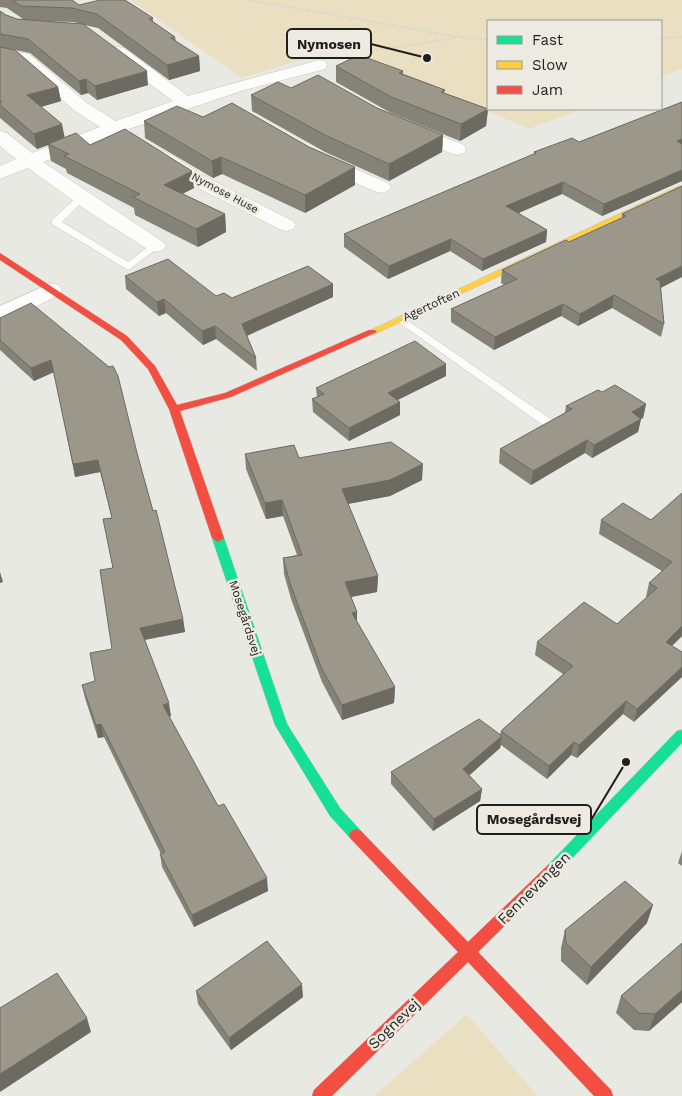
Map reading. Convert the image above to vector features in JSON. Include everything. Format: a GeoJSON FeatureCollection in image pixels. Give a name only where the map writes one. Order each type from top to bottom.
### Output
{"type":"FeatureCollection","features":[{"type":"Feature","properties":{"kind":"street"},"geometry":{"type":"LineString","coordinates":[[108,44],[186,103]]}},
{"type":"Feature","properties":{"kind":"street","name":"Nymose Huse"},"geometry":{"type":"LineString","coordinates":[[0,54],[23,58],[60,91],[114,127],[200,181],[286,225]]}},
{"type":"Feature","properties":{"kind":"street"},"geometry":{"type":"LineString","coordinates":[[0,173],[114,127],[186,103],[293,71],[318,73]]}},
{"type":"Feature","properties":{"kind":"street"},"geometry":{"type":"LineString","coordinates":[[206,97],[230,109]]}},
{"type":"Feature","properties":{"kind":"street"},"geometry":{"type":"LineString","coordinates":[[393,122],[457,149]]}},
{"type":"Feature","properties":{"kind":"street"},"geometry":{"type":"LineString","coordinates":[[0,137],[29,161],[81,198],[156,246]]}},
{"type":"Feature","properties":{"kind":"street"},"geometry":{"type":"LineString","coordinates":[[309,153],[381,187]]}},
{"type":"Feature","properties":{"kind":"street","name":"Agertoften"},"geometry":{"type":"LineString","coordinates":[[174,409],[228,395],[401,319],[682,188]]}},
{"type":"Feature","properties":{"kind":"street","name":"Mosegårdsvej"},"geometry":{"type":"LineString","coordinates":[[0,256],[124,338],[152,368],[174,409],[281,725],[335,812],[366,847],[605,1096]]}},
{"type":"Feature","properties":{"kind":"street"},"geometry":{"type":"LineString","coordinates":[[0,315],[52,290]]}},
{"type":"Feature","properties":{"kind":"street","name":"Fennevangen"},"geometry":{"type":"LineString","coordinates":[[468,953],[542,882],[682,736]]}},
{"type":"Feature","properties":{"kind":"street","name":"Sognevej"},"geometry":{"type":"LineString","coordinates":[[320,1096],[468,953]]}},
{"type":"Feature","properties":{"kind":"lane"},"geometry":{"type":"LineString","coordinates":[[81,198],[56,222],[128,267],[156,246]]}},
{"type":"Feature","properties":{"kind":"lane"},"geometry":{"type":"LineString","coordinates":[[401,319],[550,425]]}},
{"type":"Feature","properties":{"kind":"path"},"geometry":{"type":"LineString","coordinates":[[249,0],[458,37],[487,40]]}},
{"type":"Feature","properties":{"kind":"path"},"geometry":{"type":"LineString","coordinates":[[350,18],[358,54]]}},
{"type":"Feature","properties":{"kind":"path"},"geometry":{"type":"LineString","coordinates":[[318,73],[358,54],[458,37]]}},
{"type":"Feature","properties":{"kind":"path"},"geometry":{"type":"LineString","coordinates":[[662,38],[682,37]]}},
{"type":"Feature","properties":{"kind":"shaded area"},"geometry":{"type":"Polygon","coordinates":[[[130,0],[682,0],[682,69],[662,77],[662,20],[487,20],[487,110],[579,110],[529,129],[340,48],[242,78],[130,0]]]}},
{"type":"Feature","properties":{"kind":"shaded area"},"geometry":{"type":"Polygon","coordinates":[[[467,1014],[538,1096],[374,1096],[467,1014]]]}},
{"type":"Feature","properties":{"kind":"building"},"geometry":{"type":"Polygon","coordinates":[[[12,0],[72,0],[79,5],[100,0],[125,0],[153,18],[149,19],[175,37],[171,38],[199,56],[167,65],[97,14],[72,8],[21,6],[12,0]]]}},
{"type":"Feature","properties":{"kind":"building"},"geometry":{"type":"Polygon","coordinates":[[[0,11],[17,19],[83,24],[147,71],[95,86],[86,79],[79,81],[28,39],[0,34],[0,11]]]}},
{"type":"Feature","properties":{"kind":"building"},"geometry":{"type":"Polygon","coordinates":[[[0,47],[15,50],[58,87],[27,95],[62,124],[34,134],[0,105],[0,102],[2,102],[0,100],[0,47]]]}},
{"type":"Feature","properties":{"kind":"building"},"geometry":{"type":"Polygon","coordinates":[[[359,55],[403,71],[399,73],[445,90],[441,92],[487,110],[461,124],[391,97],[336,66],[359,55]]]}},
{"type":"Feature","properties":{"kind":"building"},"geometry":{"type":"Polygon","coordinates":[[[318,75],[377,108],[443,135],[389,164],[325,135],[251,95],[278,82],[291,88],[318,75]]]}},
{"type":"Feature","properties":{"kind":"building"},"geometry":{"type":"Polygon","coordinates":[[[682,102],[682,139],[677,141],[682,144],[682,170],[604,204],[563,182],[506,206],[547,230],[483,259],[451,239],[389,266],[344,234],[536,153],[534,152],[572,138],[579,142],[682,102]]]}},
{"type":"Feature","properties":{"kind":"building"},"geometry":{"type":"Polygon","coordinates":[[[232,103],[309,147],[355,167],[305,195],[221,157],[212,161],[144,121],[177,106],[203,117],[232,103]]]}},
{"type":"Feature","properties":{"kind":"building"},"geometry":{"type":"Polygon","coordinates":[[[125,129],[192,171],[164,185],[225,214],[196,229],[133,197],[140,194],[64,156],[69,154],[48,144],[76,133],[90,145],[125,129]]]}},
{"type":"Feature","properties":{"kind":"building"},"geometry":{"type":"Polygon","coordinates":[[[682,186],[682,266],[656,279],[660,281],[664,324],[614,295],[580,314],[563,304],[495,337],[451,309],[517,279],[502,270],[566,240],[569,242],[626,216],[622,214],[682,186]]]}},
{"type":"Feature","properties":{"kind":"building"},"geometry":{"type":"Polygon","coordinates":[[[168,259],[216,296],[224,293],[232,298],[308,266],[333,284],[242,324],[256,358],[215,326],[202,331],[164,299],[157,302],[125,276],[168,259]]]}},
{"type":"Feature","properties":{"kind":"building"},"geometry":{"type":"Polygon","coordinates":[[[31,303],[109,367],[113,366],[118,376],[153,511],[156,510],[183,619],[140,628],[169,703],[163,705],[218,806],[224,804],[267,878],[192,915],[160,854],[165,852],[101,724],[96,725],[82,685],[95,681],[90,653],[112,649],[100,570],[113,568],[103,519],[112,518],[98,460],[73,464],[51,360],[31,368],[0,340],[0,318],[31,303]]]}},
{"type":"Feature","properties":{"kind":"building"},"geometry":{"type":"Polygon","coordinates":[[[415,341],[446,364],[388,393],[400,402],[349,428],[312,399],[324,394],[316,388],[415,341]]]}},
{"type":"Feature","properties":{"kind":"building"},"geometry":{"type":"Polygon","coordinates":[[[615,385],[646,404],[632,412],[641,419],[594,445],[587,440],[533,471],[500,449],[572,409],[566,406],[598,390],[602,392],[615,385]]]}},
{"type":"Feature","properties":{"kind":"building"},"geometry":{"type":"Polygon","coordinates":[[[391,442],[423,464],[390,480],[342,489],[378,576],[345,582],[357,612],[352,613],[395,687],[342,705],[321,667],[290,583],[283,558],[302,555],[282,500],[265,503],[245,454],[294,445],[299,458],[391,442]]]}},
{"type":"Feature","properties":{"kind":"building"},"geometry":{"type":"Polygon","coordinates":[[[682,493],[682,626],[666,642],[682,652],[682,667],[637,709],[626,701],[579,745],[574,742],[549,766],[501,731],[573,666],[537,642],[584,602],[617,624],[657,588],[649,583],[672,562],[601,520],[623,503],[651,520],[682,493]]]}},
{"type":"Feature","properties":{"kind":"building"},"geometry":{"type":"Polygon","coordinates":[[[479,719],[502,736],[463,769],[482,789],[434,819],[391,772],[479,719]]]}},
{"type":"Feature","properties":{"kind":"building"},"geometry":{"type":"Polygon","coordinates":[[[625,881],[653,905],[591,967],[566,943],[565,930],[625,881]]]}},
{"type":"Feature","properties":{"kind":"building"},"geometry":{"type":"Polygon","coordinates":[[[267,941],[302,984],[229,1038],[196,991],[267,941]]]}},
{"type":"Feature","properties":{"kind":"building"},"geometry":{"type":"Polygon","coordinates":[[[682,943],[682,990],[655,1014],[639,1013],[621,996],[682,943]]]}},
{"type":"Feature","properties":{"kind":"building"},"geometry":{"type":"Polygon","coordinates":[[[57,973],[87,1018],[0,1074],[0,1008],[57,973]]]}},
{"type":"Feature","properties":{"kind":"traffic: fast"},"geometry":{"type":"LineString","coordinates":[[218,538],[281,725],[335,812],[356,835]]}},
{"type":"Feature","properties":{"kind":"traffic: fast"},"geometry":{"type":"LineString","coordinates":[[553,869],[682,735]]}},
{"type":"Feature","properties":{"kind":"traffic: slow"},"geometry":{"type":"LineString","coordinates":[[372,332],[682,188]]}},
{"type":"Feature","properties":{"kind":"traffic: jam"},"geometry":{"type":"LineString","coordinates":[[0,256],[124,338],[152,368],[174,409],[218,538]]}},
{"type":"Feature","properties":{"kind":"traffic: jam"},"geometry":{"type":"LineString","coordinates":[[174,409],[228,395],[372,332]]}},
{"type":"Feature","properties":{"kind":"traffic: jam"},"geometry":{"type":"LineString","coordinates":[[356,835],[605,1096]]}},
{"type":"Feature","properties":{"kind":"traffic: jam"},"geometry":{"type":"LineString","coordinates":[[320,1096],[553,869]]}},
{"type":"Feature","properties":{"kind":"place","name":"Nymosen"},"geometry":{"type":"Point","coordinates":[427,58]}},
{"type":"Feature","properties":{"kind":"place","name":"Mosegårdsvej"},"geometry":{"type":"Point","coordinates":[626,762]}}]}
